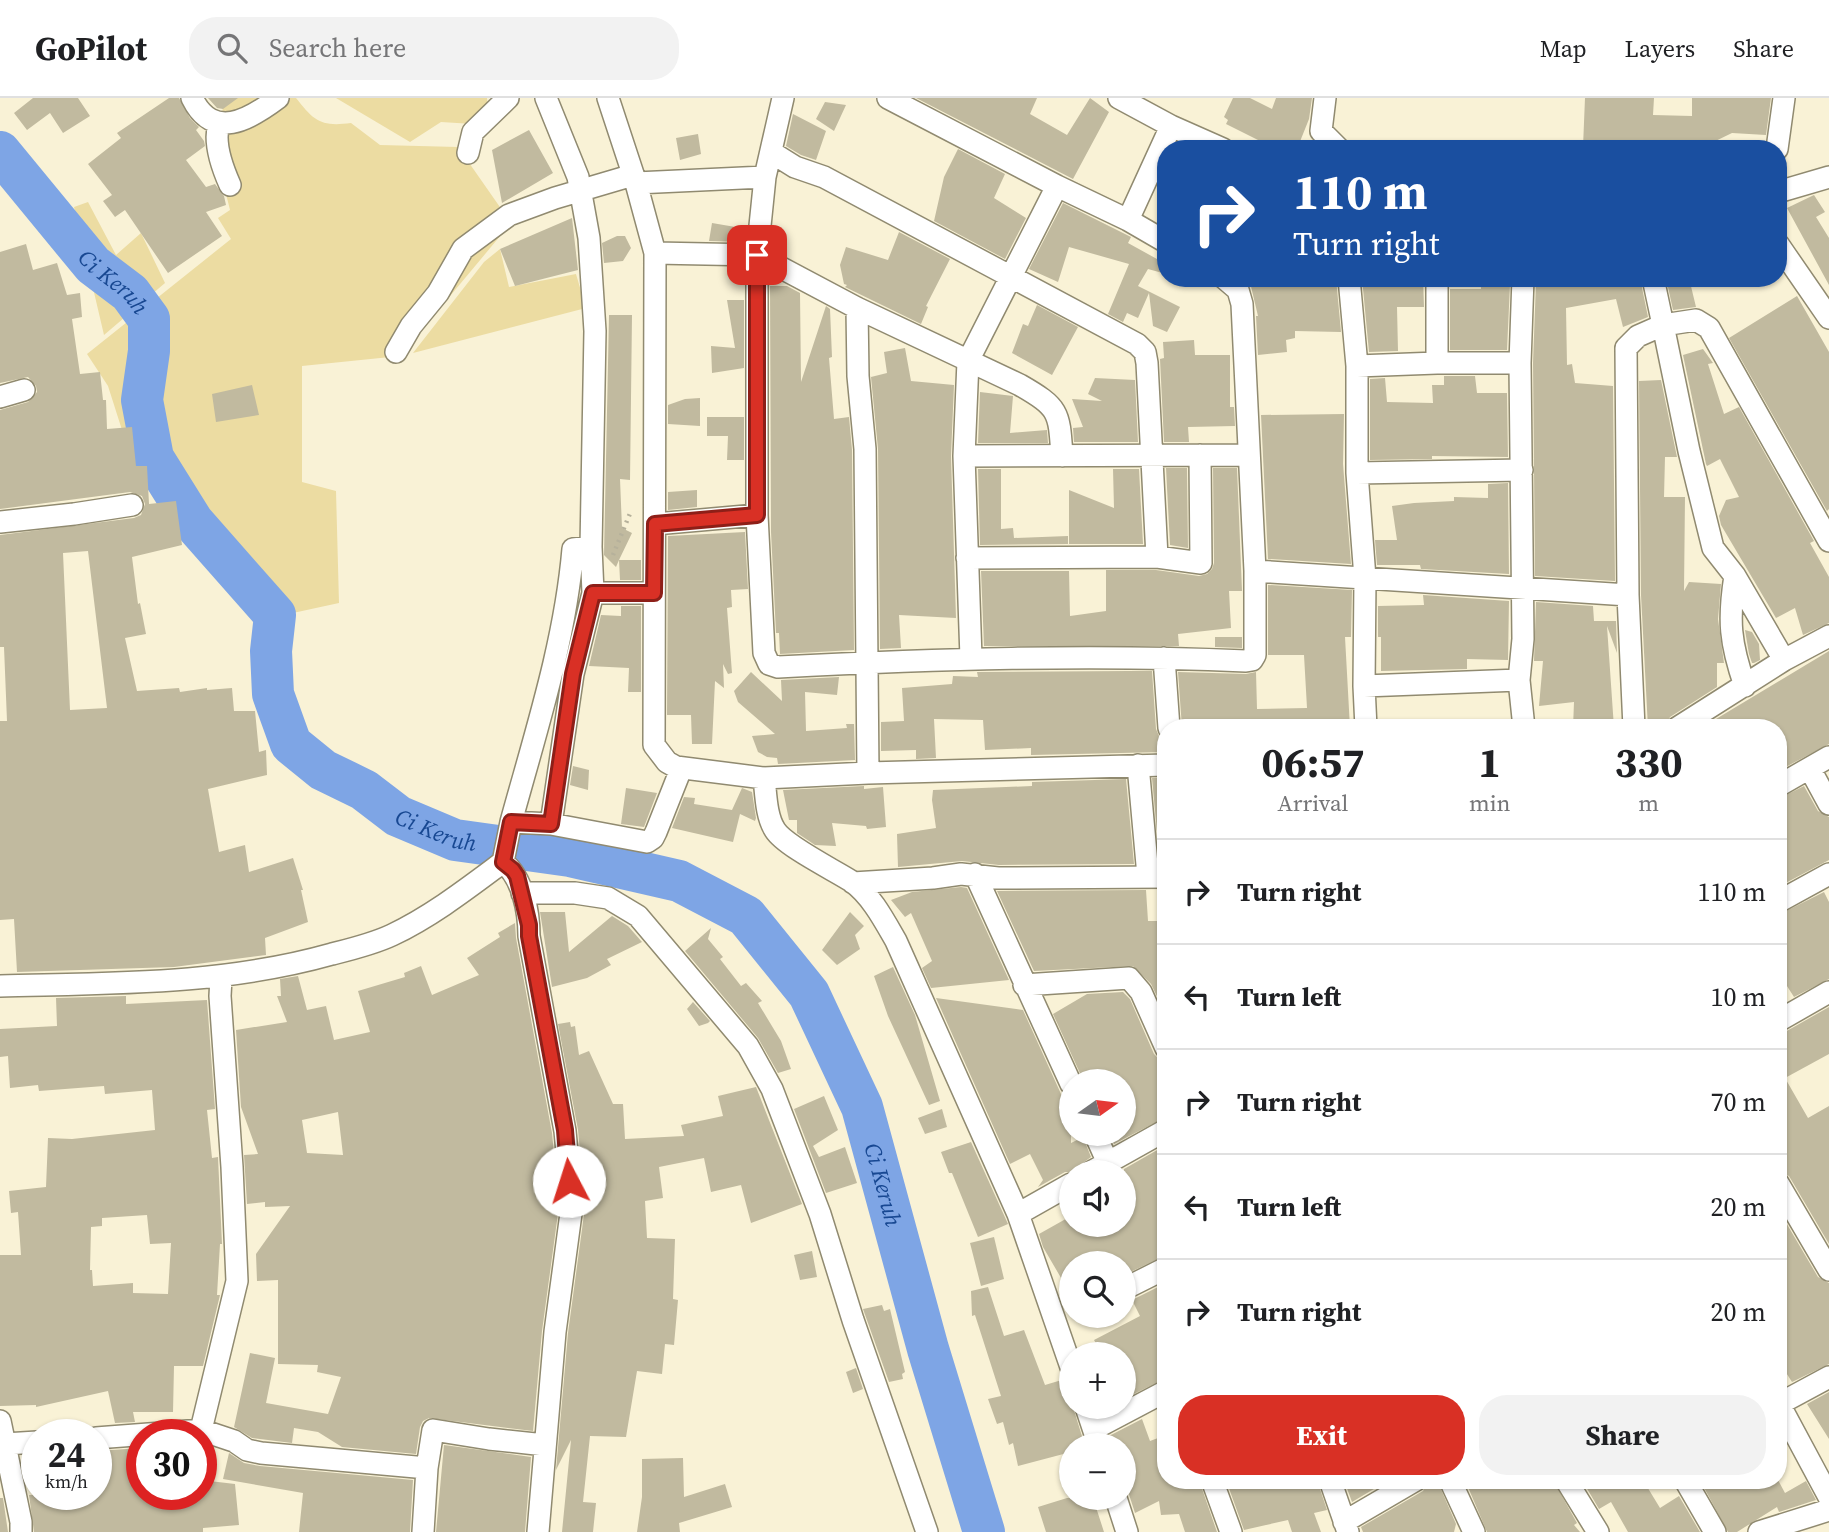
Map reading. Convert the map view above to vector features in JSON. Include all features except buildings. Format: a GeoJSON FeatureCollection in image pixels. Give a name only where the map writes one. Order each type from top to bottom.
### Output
{"type":"FeatureCollection","features":[{"type":"Feature","properties":{"kind":"street"},"geometry":{"type":"LineString","coordinates":[[192,98],[198,111],[219,124],[230,124],[254,114],[278,98]]}},
{"type":"Feature","properties":{"kind":"street"},"geometry":{"type":"LineString","coordinates":[[468,153],[473,132],[508,98]]}},
{"type":"Feature","properties":{"kind":"street"},"geometry":{"type":"LineString","coordinates":[[546,98],[578,177],[570,193],[589,238],[596,331],[585,547],[593,593],[573,674],[551,824]]}},
{"type":"Feature","properties":{"kind":"street"},"geometry":{"type":"LineString","coordinates":[[608,98],[654,253],[654,745],[667,762],[681,769],[764,778],[1157,765]]}},
{"type":"Feature","properties":{"kind":"street"},"geometry":{"type":"LineString","coordinates":[[783,98],[765,177],[757,255],[757,515],[764,653],[769,664],[778,667],[971,658],[1252,660],[1255,655],[1255,571],[1242,304],[1234,287]]}},
{"type":"Feature","properties":{"kind":"street"},"geometry":{"type":"LineString","coordinates":[[888,98],[1157,237]]}},
{"type":"Feature","properties":{"kind":"street"},"geometry":{"type":"LineString","coordinates":[[1119,98],[1203,140]]}},
{"type":"Feature","properties":{"kind":"street"},"geometry":{"type":"LineString","coordinates":[[1325,98],[1321,131],[1330,140]]}},
{"type":"Feature","properties":{"kind":"street"},"geometry":{"type":"LineString","coordinates":[[1778,140],[1784,98]]}},
{"type":"Feature","properties":{"kind":"street"},"geometry":{"type":"LineString","coordinates":[[219,124],[216,132],[218,145],[230,185]]}},
{"type":"Feature","properties":{"kind":"street"},"geometry":{"type":"LineString","coordinates":[[1165,140],[1171,126]]}},
{"type":"Feature","properties":{"kind":"street"},"geometry":{"type":"LineString","coordinates":[[771,152],[795,167],[824,177],[1011,275],[1137,344],[1145,352],[1157,557]]}},
{"type":"Feature","properties":{"kind":"street"},"geometry":{"type":"LineString","coordinates":[[1128,220],[1157,157]]}},
{"type":"Feature","properties":{"kind":"street"},"geometry":{"type":"LineString","coordinates":[[396,352],[411,326],[438,293],[463,249],[509,215],[570,193],[634,179],[765,177]]}},
{"type":"Feature","properties":{"kind":"street"},"geometry":{"type":"LineString","coordinates":[[1787,190],[1827,182]]}},
{"type":"Feature","properties":{"kind":"street"},"geometry":{"type":"LineString","coordinates":[[971,658],[964,456],[968,360],[1057,186]]}},
{"type":"Feature","properties":{"kind":"street"},"geometry":{"type":"LineString","coordinates":[[654,253],[757,255],[857,308],[1046,400],[1056,411],[1060,423],[1062,456]]}},
{"type":"Feature","properties":{"kind":"street"},"geometry":{"type":"LineString","coordinates":[[1787,257],[1829,318]]}},
{"type":"Feature","properties":{"kind":"street"},"geometry":{"type":"LineString","coordinates":[[1350,287],[1357,366],[1357,473],[1365,578],[1366,719]]}},
{"type":"Feature","properties":{"kind":"street"},"geometry":{"type":"LineString","coordinates":[[1437,287],[1437,363]]}},
{"type":"Feature","properties":{"kind":"street"},"geometry":{"type":"LineString","coordinates":[[1523,287],[1520,363],[1523,639],[1518,680],[1523,719]]}},
{"type":"Feature","properties":{"kind":"street"},"geometry":{"type":"LineString","coordinates":[[1655,287],[1689,451],[1713,548],[1735,576],[1784,660]]}},
{"type":"Feature","properties":{"kind":"street"},"geometry":{"type":"LineString","coordinates":[[857,308],[858,376],[865,449],[868,773]]}},
{"type":"Feature","properties":{"kind":"street"},"geometry":{"type":"LineString","coordinates":[[1634,719],[1628,595],[1626,348],[1638,336],[1663,325],[1696,320],[1709,328],[1827,532]]}},
{"type":"Feature","properties":{"kind":"street"},"geometry":{"type":"LineString","coordinates":[[1357,366],[1520,363]]}},
{"type":"Feature","properties":{"kind":"street"},"geometry":{"type":"LineString","coordinates":[[0,397],[24,390]]}},
{"type":"Feature","properties":{"kind":"street"},"geometry":{"type":"LineString","coordinates":[[967,558],[1157,557],[1201,563],[1200,455]]}},
{"type":"Feature","properties":{"kind":"street"},"geometry":{"type":"LineString","coordinates":[[964,456],[1249,456]]}},
{"type":"Feature","properties":{"kind":"street"},"geometry":{"type":"LineString","coordinates":[[1357,473],[1522,470]]}},
{"type":"Feature","properties":{"kind":"street"},"geometry":{"type":"LineString","coordinates":[[0,522],[132,505]]}},
{"type":"Feature","properties":{"kind":"street"},"geometry":{"type":"LineString","coordinates":[[655,524],[757,515]]}},
{"type":"Feature","properties":{"kind":"street"},"geometry":{"type":"LineString","coordinates":[[0,986],[220,986],[392,935],[459,895],[503,858],[556,661],[573,549],[585,547]]}},
{"type":"Feature","properties":{"kind":"street"},"geometry":{"type":"LineString","coordinates":[[1255,571],[1628,595]]}},
{"type":"Feature","properties":{"kind":"street"},"geometry":{"type":"LineString","coordinates":[[1735,576],[1729,613],[1733,653],[1745,686]]}},
{"type":"Feature","properties":{"kind":"street"},"geometry":{"type":"LineString","coordinates":[[593,593],[654,593]]}},
{"type":"Feature","properties":{"kind":"street"},"geometry":{"type":"LineString","coordinates":[[1692,719],[1784,660],[1829,636]]}},
{"type":"Feature","properties":{"kind":"street"},"geometry":{"type":"LineString","coordinates":[[1164,658],[1168,719]]}},
{"type":"Feature","properties":{"kind":"street"},"geometry":{"type":"LineString","coordinates":[[1364,686],[1518,680]]}},
{"type":"Feature","properties":{"kind":"street"},"geometry":{"type":"LineString","coordinates":[[1787,781],[1829,757]]}},
{"type":"Feature","properties":{"kind":"street"},"geometry":{"type":"LineString","coordinates":[[853,883],[975,874],[1011,878],[1156,877],[1138,765]]}},
{"type":"Feature","properties":{"kind":"street"},"geometry":{"type":"LineString","coordinates":[[511,824],[551,824],[647,842],[656,832],[681,769]]}},
{"type":"Feature","properties":{"kind":"street"},"geometry":{"type":"LineString","coordinates":[[1810,769],[1829,804]]}},
{"type":"Feature","properties":{"kind":"street"},"geometry":{"type":"LineString","coordinates":[[764,778],[770,820],[778,834],[853,883],[880,912],[1059,1310]]}},
{"type":"Feature","properties":{"kind":"street"},"geometry":{"type":"LineString","coordinates":[[503,858],[513,870],[522,893],[565,1130],[572,1206],[555,1332],[538,1532]]}},
{"type":"Feature","properties":{"kind":"street"},"geometry":{"type":"LineString","coordinates":[[975,874],[1064,1069]]}},
{"type":"Feature","properties":{"kind":"street"},"geometry":{"type":"LineString","coordinates":[[1787,897],[1829,874]]}},
{"type":"Feature","properties":{"kind":"street"},"geometry":{"type":"LineString","coordinates":[[522,893],[575,893],[608,898],[638,916],[748,1046],[772,1089],[820,1214],[853,1320],[927,1532]]}},
{"type":"Feature","properties":{"kind":"street"},"geometry":{"type":"LineString","coordinates":[[1024,985],[1129,978],[1141,992],[1157,1028]]}},
{"type":"Feature","properties":{"kind":"street"},"geometry":{"type":"LineString","coordinates":[[204,1419],[237,1280],[220,986]]}},
{"type":"Feature","properties":{"kind":"street"},"geometry":{"type":"LineString","coordinates":[[1787,1016],[1829,992]]}},
{"type":"Feature","properties":{"kind":"street"},"geometry":{"type":"LineString","coordinates":[[1114,1160],[1157,1135]]}},
{"type":"Feature","properties":{"kind":"street"},"geometry":{"type":"LineString","coordinates":[[1018,1214],[1059,1191]]}},
{"type":"Feature","properties":{"kind":"street"},"geometry":{"type":"LineString","coordinates":[[1787,1198],[1829,1270]]}},
{"type":"Feature","properties":{"kind":"street"},"geometry":{"type":"LineString","coordinates":[[1136,1283],[1157,1272]]}},
{"type":"Feature","properties":{"kind":"street"},"geometry":{"type":"LineString","coordinates":[[1787,1399],[1829,1377]]}},
{"type":"Feature","properties":{"kind":"street"},"geometry":{"type":"LineString","coordinates":[[1103,1433],[1157,1397]]}},
{"type":"Feature","properties":{"kind":"street"},"geometry":{"type":"LineString","coordinates":[[1787,1417],[1826,1483]]}},
{"type":"Feature","properties":{"kind":"street"},"geometry":{"type":"LineString","coordinates":[[0,1421],[21,1532]]}},
{"type":"Feature","properties":{"kind":"street"},"geometry":{"type":"LineString","coordinates":[[423,1532],[427,1468],[433,1430],[545,1445]]}},
{"type":"Feature","properties":{"kind":"street"},"geometry":{"type":"LineString","coordinates":[[217,1435],[234,1441],[247,1450],[261,1453],[427,1468]]}},
{"type":"Feature","properties":{"kind":"street"},"geometry":{"type":"LineString","coordinates":[[1215,1489],[1231,1532]]}},
{"type":"Feature","properties":{"kind":"street"},"geometry":{"type":"LineString","coordinates":[[1333,1489],[1346,1527],[1403,1489]]}},
{"type":"Feature","properties":{"kind":"street"},"geometry":{"type":"LineString","coordinates":[[1454,1489],[1474,1532]]}},
{"type":"Feature","properties":{"kind":"street"},"geometry":{"type":"LineString","coordinates":[[1572,1489],[1598,1532]]}},
{"type":"Feature","properties":{"kind":"street"},"geometry":{"type":"LineString","coordinates":[[1690,1489],[1716,1532]]}},
{"type":"Feature","properties":{"kind":"street"},"geometry":{"type":"LineString","coordinates":[[1120,1510],[1127,1532]]}},
{"type":"Feature","properties":{"kind":"street"},"geometry":{"type":"LineString","coordinates":[[1759,1532],[1829,1510]]}},
{"type":"Feature","properties":{"kind":"path"},"geometry":{"type":"LineString","coordinates":[[613,556],[631,511],[654,493]]}},
{"type":"Feature","properties":{"kind":"shaded area"},"geometry":{"type":"Polygon","coordinates":[[[224,98],[296,98],[319,121],[332,124],[351,123],[380,145],[458,147],[511,223],[400,356],[302,366],[302,482],[336,491],[339,603],[256,621],[179,498],[129,452],[108,386],[87,354],[231,239],[218,218],[230,210],[209,125],[222,114],[224,98]]]}},
{"type":"Feature","properties":{"kind":"shaded area"},"geometry":{"type":"Polygon","coordinates":[[[336,98],[487,98],[488,113],[473,124],[441,122],[410,142],[336,98]]]}},
{"type":"Feature","properties":{"kind":"shaded area"},"geometry":{"type":"Polygon","coordinates":[[[88,202],[116,255],[141,233],[165,283],[104,335],[74,207],[88,202]]]}},
{"type":"Feature","properties":{"kind":"shaded area"},"geometry":{"type":"Polygon","coordinates":[[[500,249],[509,287],[576,274],[586,308],[413,353],[484,262],[500,249]]]}},
{"type":"Feature","properties":{"kind":"waterway","name":"Ci Keruh"},"geometry":{"type":"LineString","coordinates":[[0,152],[93,265],[130,293],[149,319],[149,351],[142,400],[153,458],[193,522],[275,615],[271,651],[273,694],[291,744],[323,770],[364,790],[398,816],[455,840],[570,856],[679,881],[746,916],[809,994],[862,1107],[928,1349],[984,1532]]}},
{"type":"Feature","properties":{"kind":"route"},"geometry":{"type":"LineString","coordinates":[[569,1181],[565,1130],[529,925],[517,876],[503,862],[503,855],[511,822],[551,824],[573,674],[593,593],[654,593],[655,524],[757,515],[757,255]]}}]}
